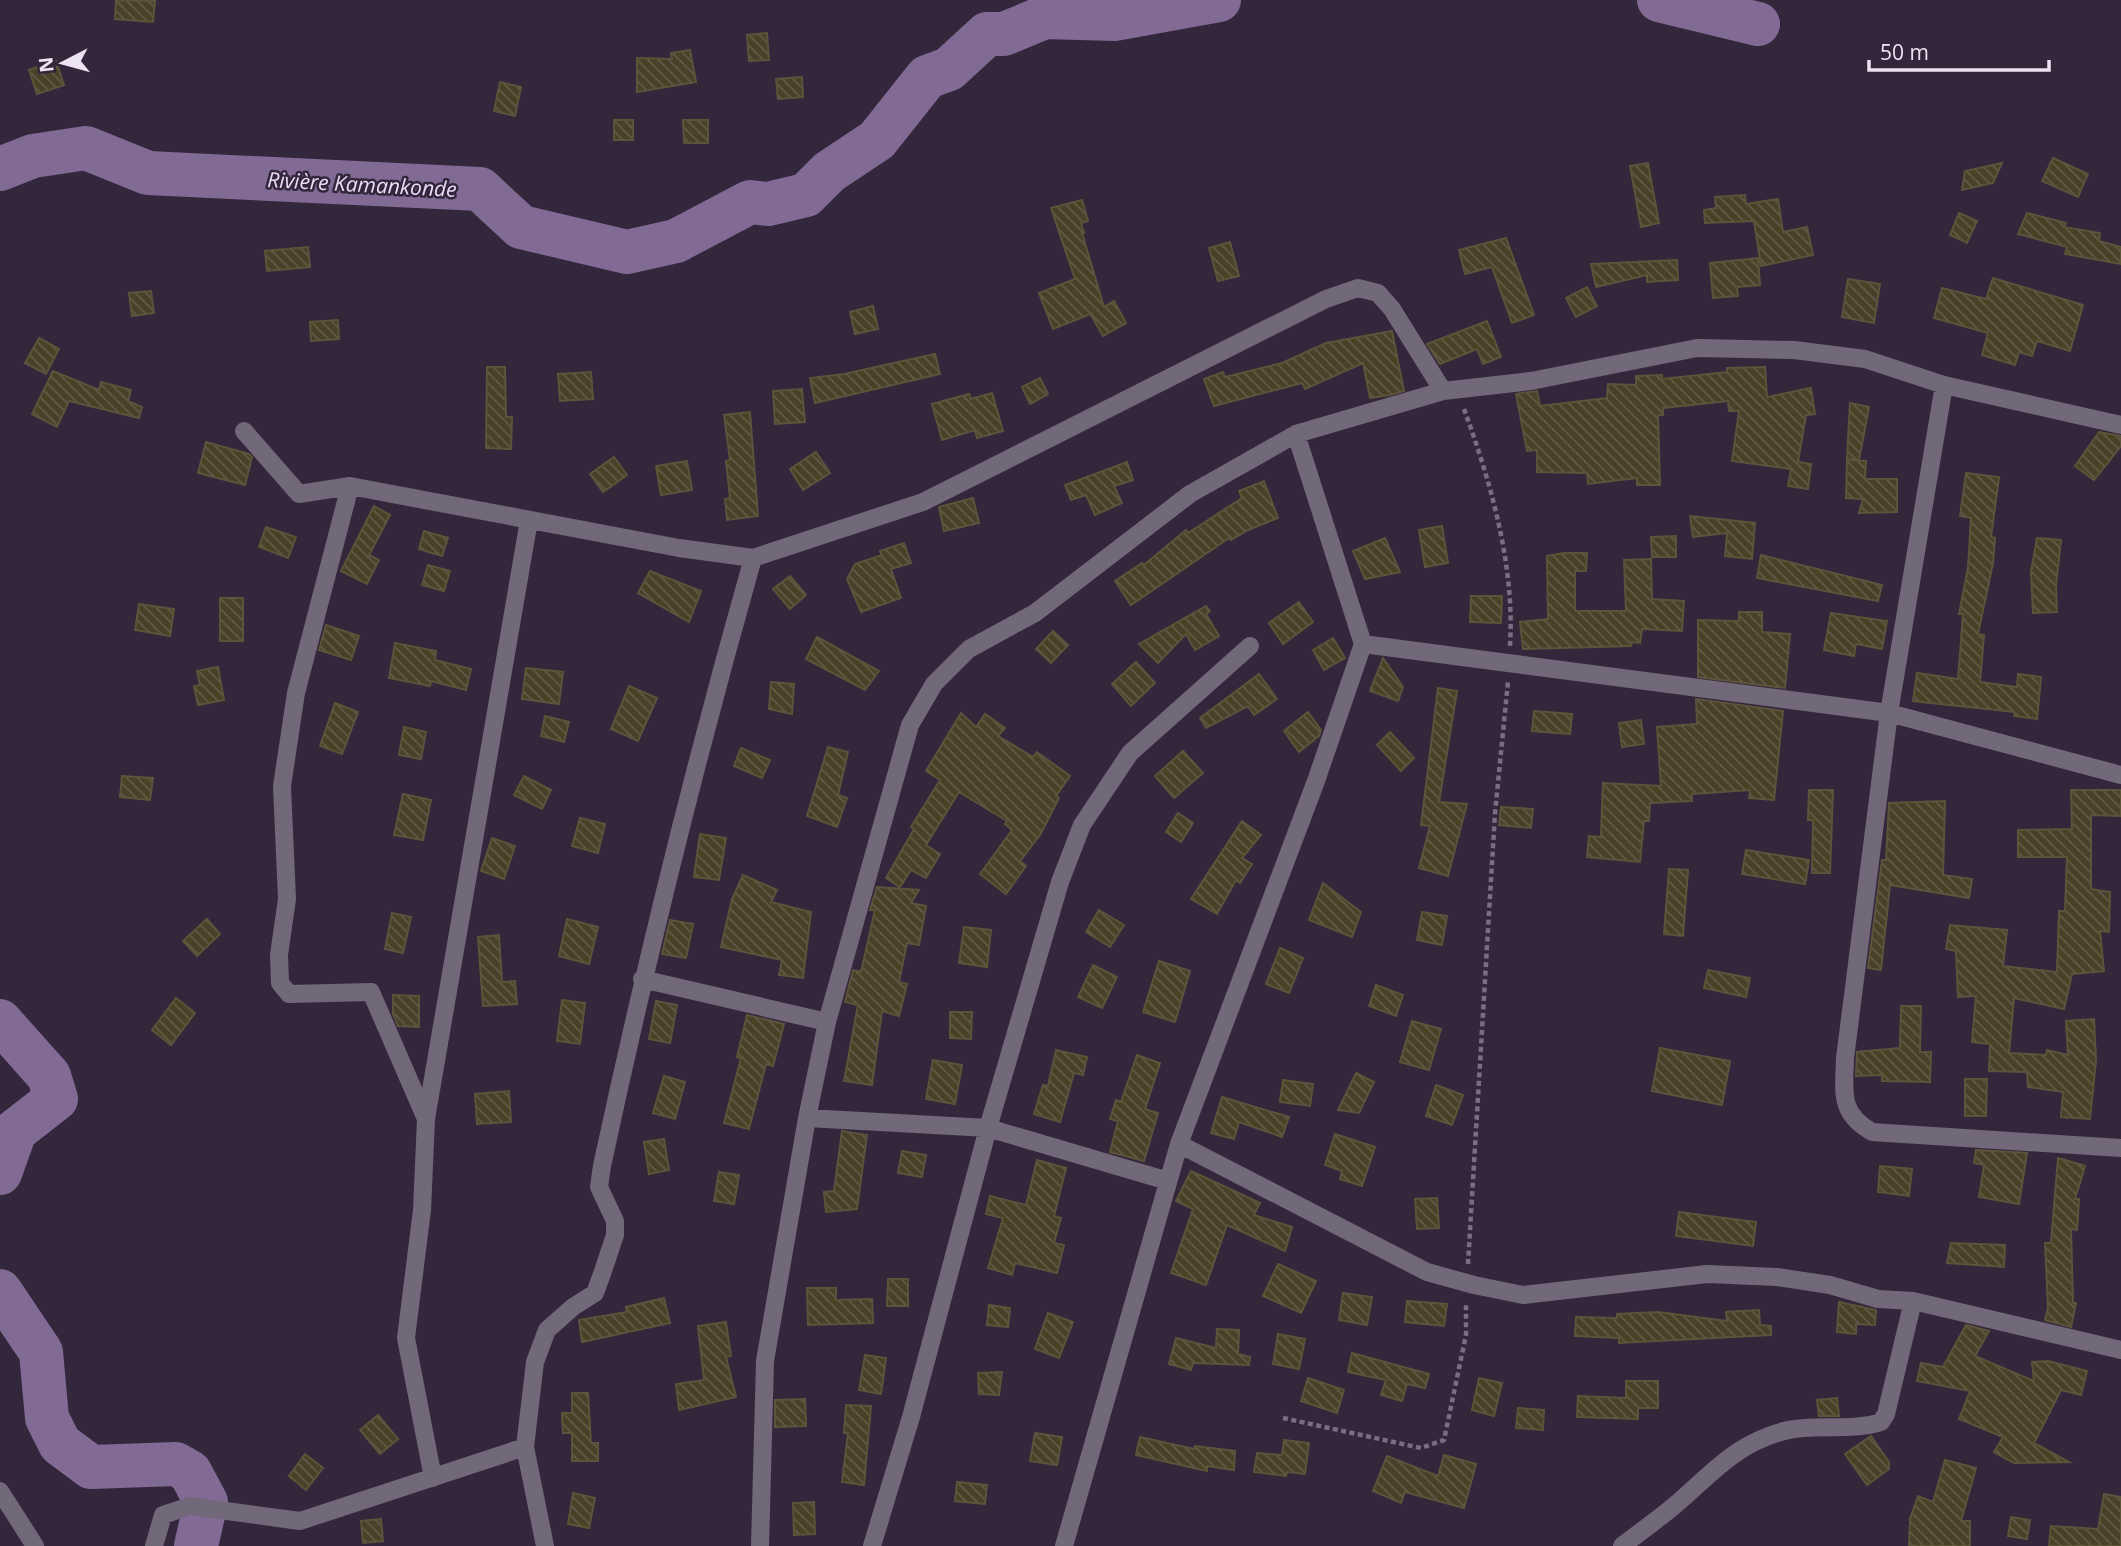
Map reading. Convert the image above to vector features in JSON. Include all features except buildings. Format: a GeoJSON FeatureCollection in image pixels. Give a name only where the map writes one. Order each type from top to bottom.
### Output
{"type":"FeatureCollection","features":[{"type":"Feature","properties":{"kind":"street"},"geometry":{"type":"LineString","coordinates":[[244,431],[299,495],[350,486],[753,558],[923,502],[1326,299],[1358,288],[1378,293],[1450,390]]}},
{"type":"Feature","properties":{"kind":"street"},"geometry":{"type":"LineString","coordinates":[[760,1546],[765,1361],[807,1118],[827,1022],[910,725],[934,684],[969,649],[1035,613],[1190,495],[1296,434],[1450,390],[1531,381],[1697,348],[1794,350],[1865,359],[1944,385],[2121,425]]}},
{"type":"Feature","properties":{"kind":"street"},"geometry":{"type":"LineString","coordinates":[[1944,385],[1889,713],[1845,1058],[1843,1093],[1855,1123],[1872,1132],[2121,1148]]}},
{"type":"Feature","properties":{"kind":"street"},"geometry":{"type":"LineString","coordinates":[[1064,1546],[1179,1144],[1316,781],[1363,644],[1296,434]]}},
{"type":"Feature","properties":{"kind":"street"},"geometry":{"type":"LineString","coordinates":[[350,486],[296,693],[282,786],[287,899],[279,955],[280,983],[289,994],[371,992],[426,1119]]}},
{"type":"Feature","properties":{"kind":"street"},"geometry":{"type":"LineString","coordinates":[[433,1478],[406,1338],[422,1210],[426,1119],[529,520]]}},
{"type":"Feature","properties":{"kind":"street"},"geometry":{"type":"LineString","coordinates":[[545,1546],[525,1447],[533,1407],[535,1362],[547,1330],[573,1307],[595,1293],[615,1235],[615,1221],[598,1187],[642,979],[700,746],[753,558]]}},
{"type":"Feature","properties":{"kind":"street"},"geometry":{"type":"LineString","coordinates":[[1363,644],[1889,713],[2121,775]]}},
{"type":"Feature","properties":{"kind":"street"},"geometry":{"type":"LineString","coordinates":[[872,1546],[911,1417],[988,1128],[1060,882],[1082,825],[1130,753],[1250,646]]}},
{"type":"Feature","properties":{"kind":"street"},"geometry":{"type":"LineString","coordinates":[[642,979],[827,1022]]}},
{"type":"Feature","properties":{"kind":"street"},"geometry":{"type":"LineString","coordinates":[[807,1118],[988,1128],[1168,1181]]}},
{"type":"Feature","properties":{"kind":"street"},"geometry":{"type":"LineString","coordinates":[[1179,1144],[1427,1272],[1466,1283],[1523,1295],[1707,1274],[1777,1276],[1830,1285],[1878,1299],[1913,1301],[2121,1350]]}},
{"type":"Feature","properties":{"kind":"street"},"geometry":{"type":"LineString","coordinates":[[1622,1546],[1675,1505],[1728,1456],[1750,1442],[1788,1430],[1866,1427],[1881,1422],[1886,1414],[1913,1301]]}},
{"type":"Feature","properties":{"kind":"street"},"geometry":{"type":"LineString","coordinates":[[154,1546],[163,1515],[173,1509],[190,1506],[300,1521],[525,1447]]}},
{"type":"Feature","properties":{"kind":"street"},"geometry":{"type":"LineString","coordinates":[[0,1491],[35,1546]]}},
{"type":"Feature","properties":{"kind":"path"},"geometry":{"type":"LineString","coordinates":[[1283,1418],[1422,1448],[1444,1440],[1466,1335],[1466,1283],[1495,813],[1513,609],[1502,541],[1478,447],[1450,390]]}},
{"type":"Feature","properties":{"kind":"waterway","name":"Rivière Kamankonde"},"geometry":{"type":"LineString","coordinates":[[0,169],[33,156],[86,148],[148,173],[480,189],[521,227],[627,252],[676,241],[750,202],[768,204],[806,195],[829,172],[877,140],[927,77],[949,69],[987,34],[1004,34],[1045,17],[1114,19],[1219,0]]}},
{"type":"Feature","properties":{"kind":"waterway","name":"Rivière Kamankonde"},"geometry":{"type":"LineString","coordinates":[[1659,0],[1758,24]]}},
{"type":"Feature","properties":{"kind":"waterway"},"geometry":{"type":"LineString","coordinates":[[0,1021],[49,1076],[56,1099],[15,1131],[0,1173]]}},
{"type":"Feature","properties":{"kind":"waterway"},"geometry":{"type":"LineString","coordinates":[[0,1291],[41,1352],[47,1418],[60,1444],[91,1467],[176,1464],[190,1472],[206,1502],[196,1546]]}}]}
